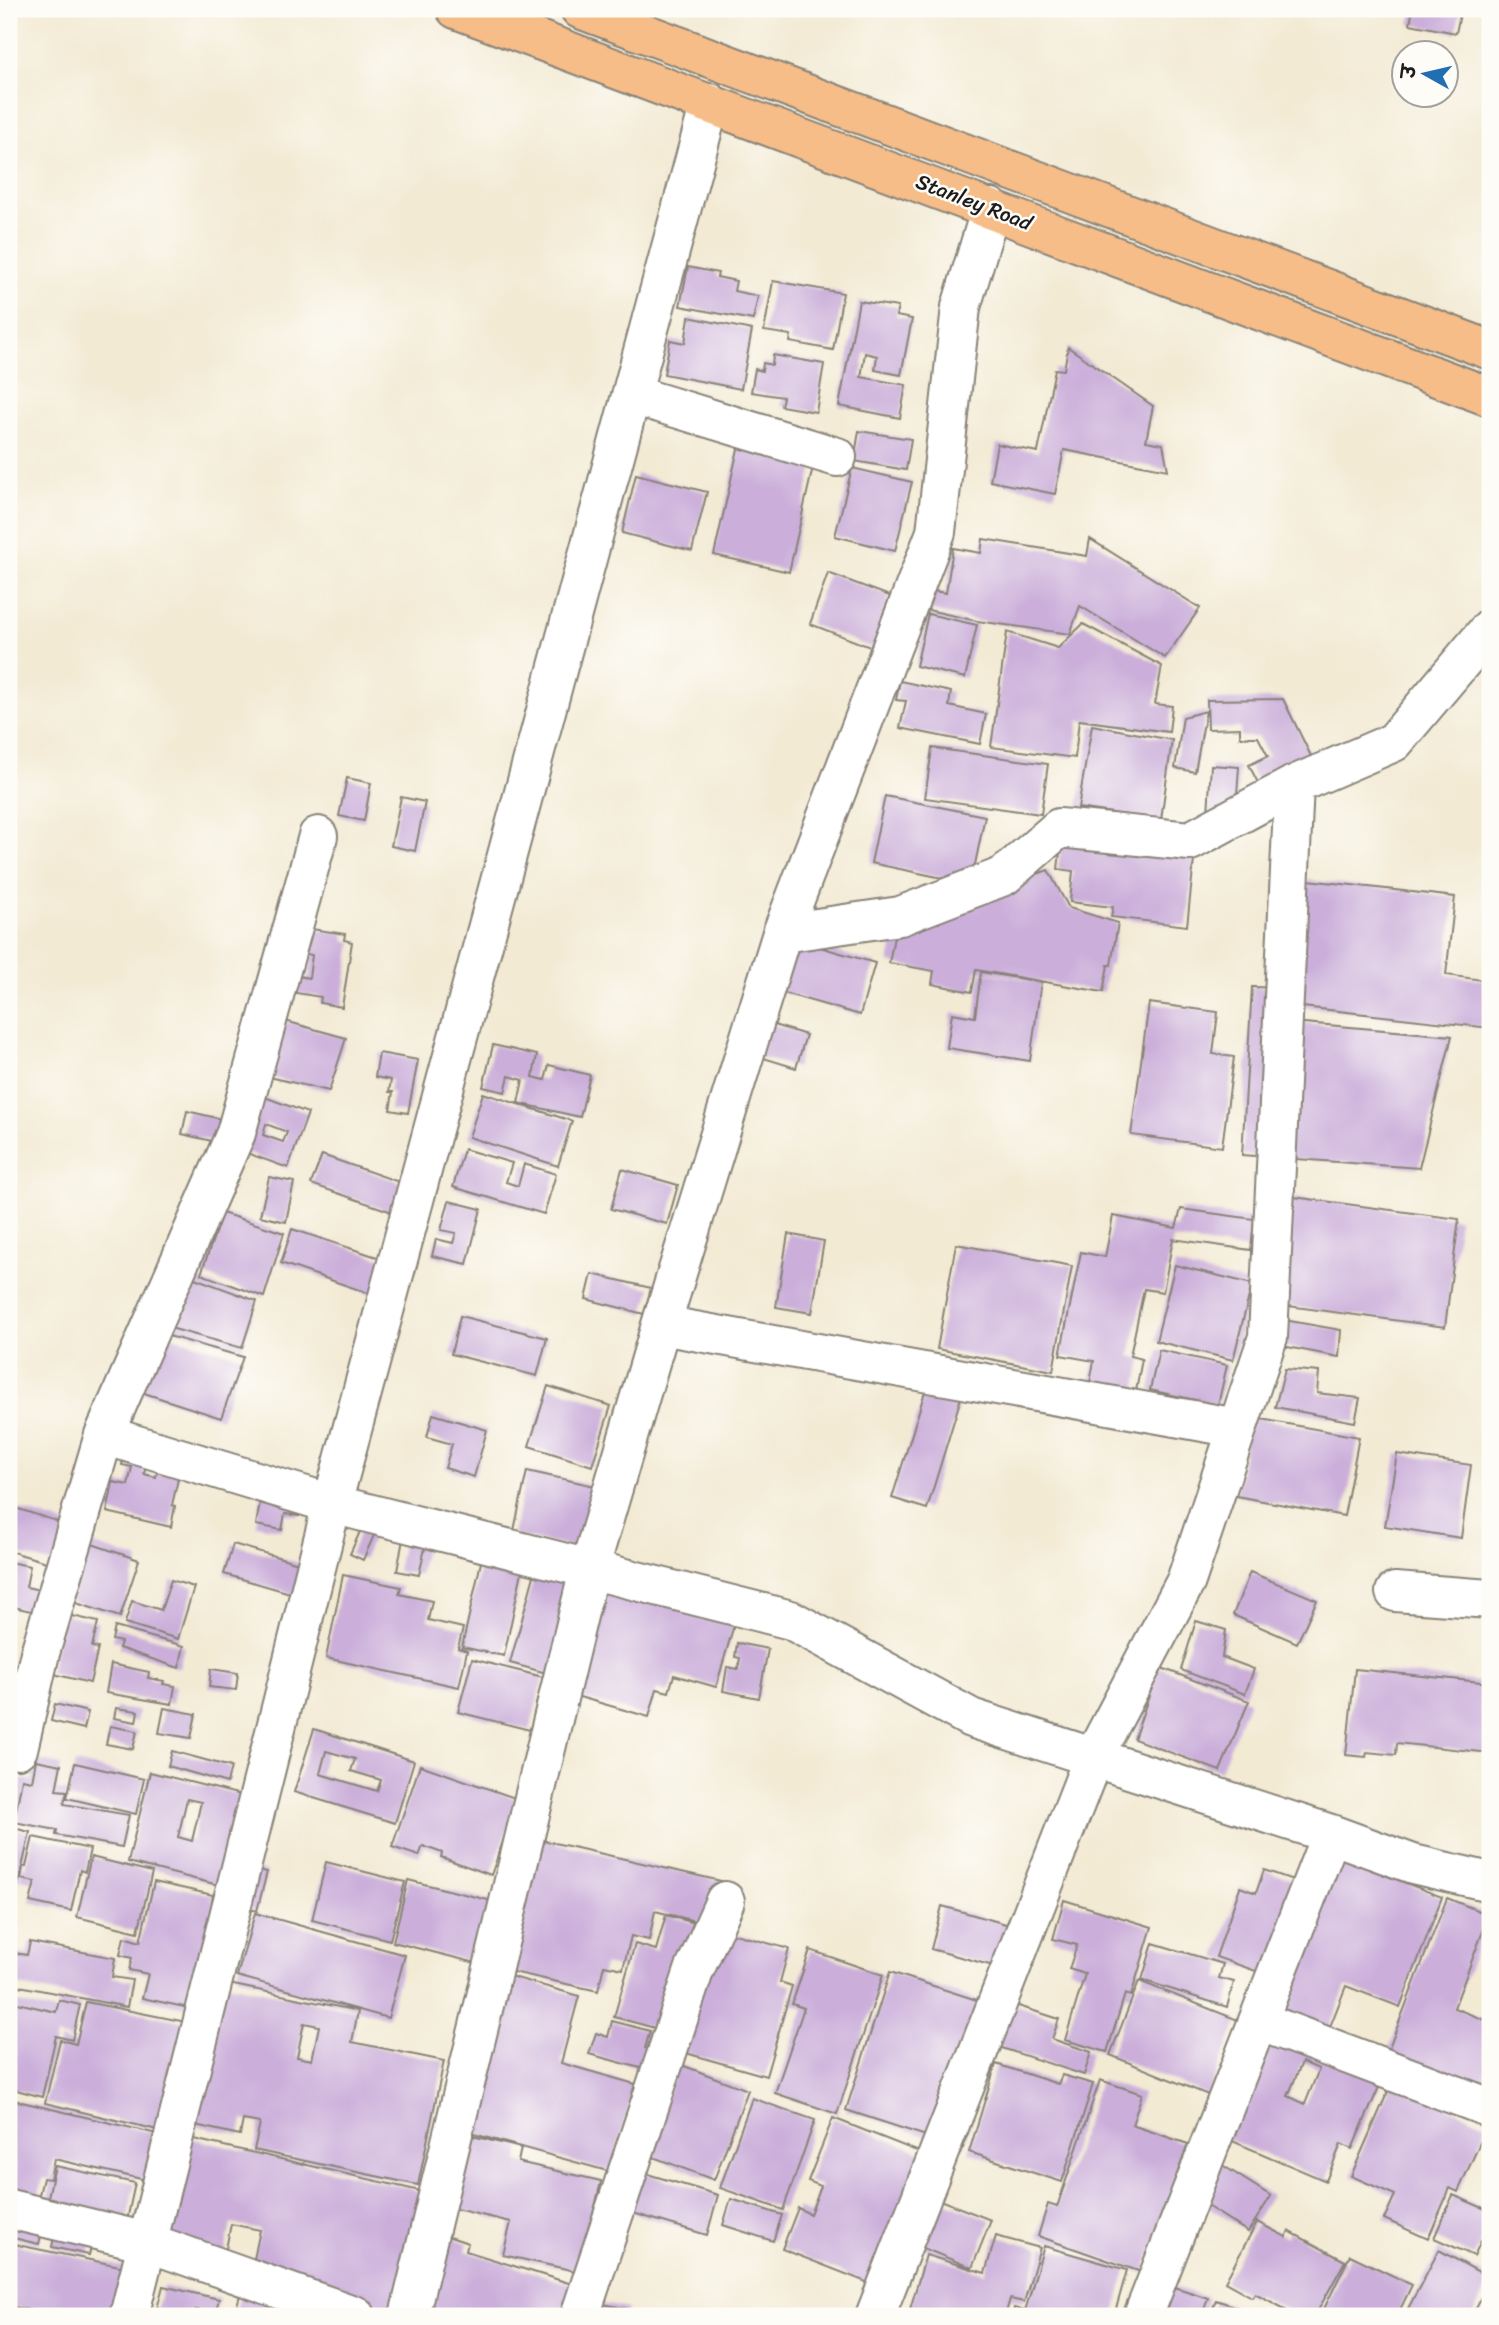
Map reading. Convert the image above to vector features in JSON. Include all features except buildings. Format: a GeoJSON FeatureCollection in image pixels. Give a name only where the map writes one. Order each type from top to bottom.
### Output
{"type":"FeatureCollection","features":[{"type":"Feature","properties":{"kind":"main road","name":"Stanley Road"},"geometry":{"type":"LineString","coordinates":[[456,9],[1490,397]]}},
{"type":"Feature","properties":{"kind":"main road","name":"Stanley Road"},"geometry":{"type":"LineString","coordinates":[[580,9],[1490,350]]}},
{"type":"Feature","properties":{"kind":"street"},"geometry":{"type":"LineString","coordinates":[[129,2316],[332,1504],[710,103]]}},
{"type":"Feature","properties":{"kind":"street"},"geometry":{"type":"LineString","coordinates":[[409,2316],[589,1570],[661,1325],[782,933],[936,531],[961,307],[991,208]]}},
{"type":"Feature","properties":{"kind":"street"},"geometry":{"type":"LineString","coordinates":[[633,395],[837,457]]}},
{"type":"Feature","properties":{"kind":"street"},"geometry":{"type":"LineString","coordinates":[[782,933],[900,916],[1004,876],[1059,828],[1190,841],[1294,785],[1394,742],[1490,628]]}},
{"type":"Feature","properties":{"kind":"street"},"geometry":{"type":"LineString","coordinates":[[874,2316],[1093,1758],[1186,1581],[1268,1337],[1294,785]]}},
{"type":"Feature","properties":{"kind":"street"},"geometry":{"type":"LineString","coordinates":[[18,1749],[40,1653],[104,1435],[236,1133],[318,836]]}},
{"type":"Feature","properties":{"kind":"street"},"geometry":{"type":"LineString","coordinates":[[661,1325],[1237,1428]]}},
{"type":"Feature","properties":{"kind":"street"},"geometry":{"type":"LineString","coordinates":[[104,1435],[332,1504],[791,1620],[971,1718],[1331,1834],[1413,1864],[1490,1881]]}},
{"type":"Feature","properties":{"kind":"street"},"geometry":{"type":"LineString","coordinates":[[1395,1592],[1490,1599]]}},
{"type":"Feature","properties":{"kind":"street"},"geometry":{"type":"LineString","coordinates":[[1143,2316],[1331,1834]]}},
{"type":"Feature","properties":{"kind":"street"},"geometry":{"type":"LineString","coordinates":[[580,2316],[694,1971],[725,1901]]}},
{"type":"Feature","properties":{"kind":"street"},"geometry":{"type":"LineString","coordinates":[[1259,2021],[1490,2108]]}},
{"type":"Feature","properties":{"kind":"street"},"geometry":{"type":"LineString","coordinates":[[9,2209],[147,2242],[356,2316]]}}]}
